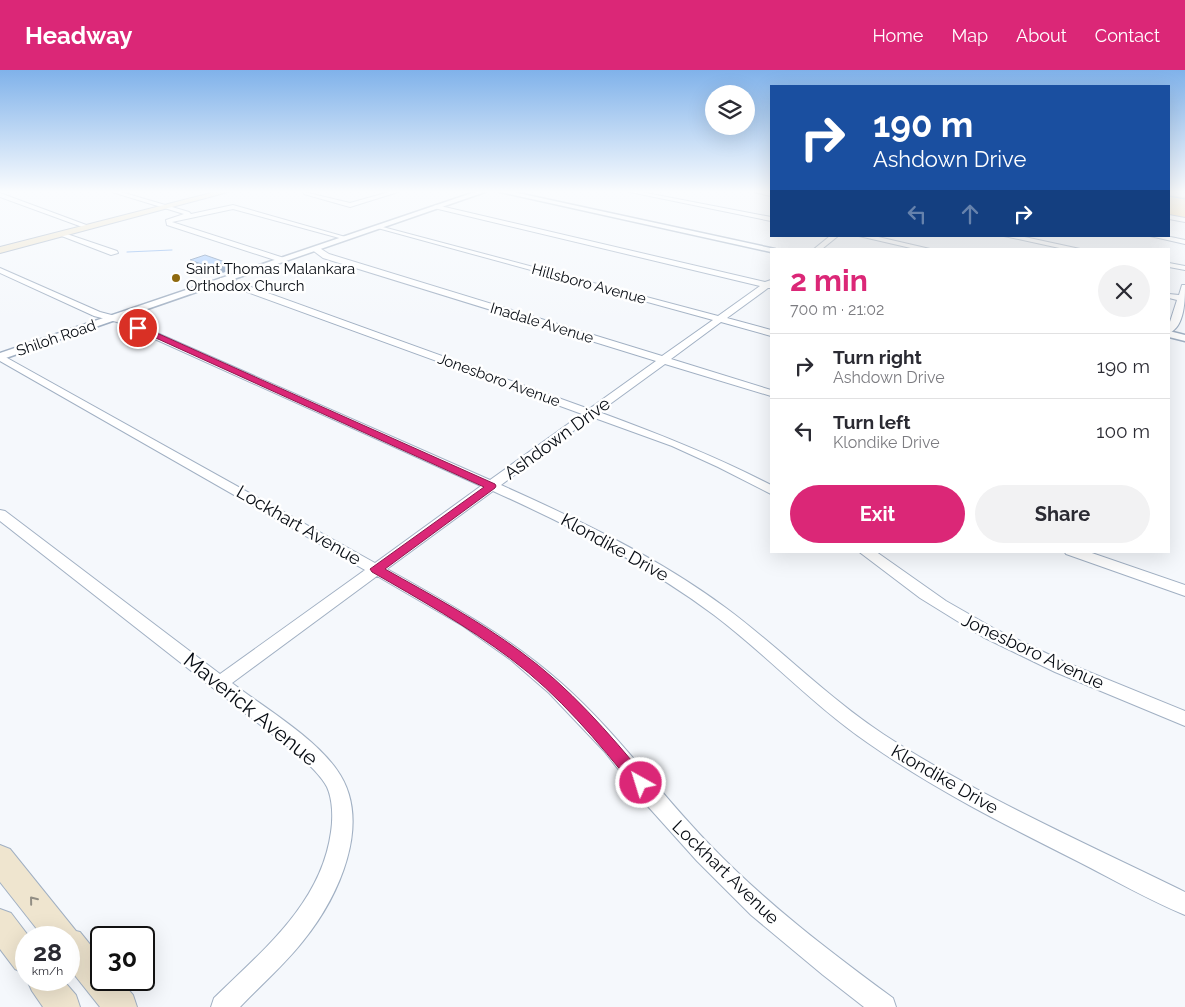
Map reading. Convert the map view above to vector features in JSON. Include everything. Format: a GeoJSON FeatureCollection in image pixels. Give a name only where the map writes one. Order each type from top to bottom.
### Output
{"type":"FeatureCollection","features":[{"type":"Feature","properties":{"kind":"main road"},"geometry":{"type":"LineString","coordinates":[[0,245],[41,236]]}},
{"type":"Feature","properties":{"kind":"main road"},"geometry":{"type":"LineString","coordinates":[[0,250],[54,236]]}},
{"type":"Feature","properties":{"kind":"main road"},"geometry":{"type":"LineString","coordinates":[[0,859],[54,926]]}},
{"type":"Feature","properties":{"kind":"main road"},"geometry":{"type":"LineString","coordinates":[[0,924],[15,944]]}},
{"type":"Feature","properties":{"kind":"main road"},"geometry":{"type":"LineString","coordinates":[[80,957],[121,1007]]}},
{"type":"Feature","properties":{"kind":"main road"},"geometry":{"type":"LineString","coordinates":[[52,991],[64,1007]]}},
{"type":"Feature","properties":{"kind":"street"},"geometry":{"type":"LineString","coordinates":[[66,236],[114,253]]}},
{"type":"Feature","properties":{"kind":"street"},"geometry":{"type":"LineString","coordinates":[[207,236],[281,260]]}},
{"type":"Feature","properties":{"kind":"street"},"geometry":{"type":"LineString","coordinates":[[337,236],[345,238]]}},
{"type":"Feature","properties":{"kind":"street","name":"Shiloh Road"},"geometry":{"type":"LineString","coordinates":[[0,357],[352,236]]}},
{"type":"Feature","properties":{"kind":"street","name":"Hillsboro Avenue"},"geometry":{"type":"LineString","coordinates":[[406,236],[770,333]]}},
{"type":"Feature","properties":{"kind":"street"},"geometry":{"type":"LineString","coordinates":[[559,236],[770,285]]}},
{"type":"Feature","properties":{"kind":"street"},"geometry":{"type":"LineString","coordinates":[[709,236],[770,249]]}},
{"type":"Feature","properties":{"kind":"street"},"geometry":{"type":"LineString","coordinates":[[818,248],[834,237]]}},
{"type":"Feature","properties":{"kind":"street"},"geometry":{"type":"LineString","coordinates":[[867,237],[921,248]]}},
{"type":"Feature","properties":{"kind":"street"},"geometry":{"type":"LineString","coordinates":[[1012,237],[1072,248]]}},
{"type":"Feature","properties":{"kind":"street"},"geometry":{"type":"LineString","coordinates":[[1158,237],[1185,242]]}},
{"type":"Feature","properties":{"kind":"street","name":"Inadale Avenue"},"geometry":{"type":"LineString","coordinates":[[315,249],[326,256],[770,393]]}},
{"type":"Feature","properties":{"kind":"street"},"geometry":{"type":"LineString","coordinates":[[1170,265],[1185,268]]}},
{"type":"Feature","properties":{"kind":"street","name":"Klondike Drive"},"geometry":{"type":"LineString","coordinates":[[0,270],[97,314],[114,318],[570,521],[626,550],[667,575],[739,625],[770,650],[829,704],[874,738],[963,792],[1185,904]]}},
{"type":"Feature","properties":{"kind":"street","name":"Jonesboro Avenue"},"geometry":{"type":"LineString","coordinates":[[224,280],[676,444],[722,464],[770,489]]}},
{"type":"Feature","properties":{"kind":"street","name":"Ashdown Drive"},"geometry":{"type":"LineString","coordinates":[[220,682],[720,319],[770,285]]}},
{"type":"Feature","properties":{"kind":"street"},"geometry":{"type":"LineString","coordinates":[[1170,329],[1175,324],[1185,287]]}},
{"type":"Feature","properties":{"kind":"street"},"geometry":{"type":"LineString","coordinates":[[1170,296],[1182,298]]}},
{"type":"Feature","properties":{"kind":"street"},"geometry":{"type":"LineString","coordinates":[[1170,334],[1185,338]]}},
{"type":"Feature","properties":{"kind":"street","name":"Lockhart Avenue"},"geometry":{"type":"LineString","coordinates":[[0,357],[469,622],[517,656],[554,688],[610,745],[651,796],[704,854],[759,907],[831,967],[884,1007]]}},
{"type":"Feature","properties":{"kind":"street","name":"Maverick Avenue"},"geometry":{"type":"LineString","coordinates":[[0,514],[303,747],[322,765],[336,787],[342,810],[340,842],[321,896],[295,933],[222,1007]]}},
{"type":"Feature","properties":{"kind":"street","name":"Jonesboro Avenue"},"geometry":{"type":"LineString","coordinates":[[867,553],[950,611],[988,633],[1055,665],[1185,718]]}},
{"type":"Feature","properties":{"kind":"street"},"geometry":{"type":"LineString","coordinates":[[1077,553],[1185,592]]}},
{"type":"Feature","properties":{"kind":"building"},"geometry":{"type":"Polygon","coordinates":[[[205,255],[225,262],[210,267],[190,260],[205,255]]]}},
{"type":"Feature","properties":{"kind":"waterway"},"geometry":{"type":"LineString","coordinates":[[127,252],[172,250]]}},
{"type":"Feature","properties":{"kind":"place","name":"Saint Thomas Malankara Orthodox Church"},"geometry":{"type":"Point","coordinates":[176,278]}},
{"type":"Feature","properties":{"kind":"route"},"geometry":{"type":"LineString","coordinates":[[138,328],[491,486],[376,569],[469,622],[517,656],[554,688],[610,745],[641,783]]}}]}
